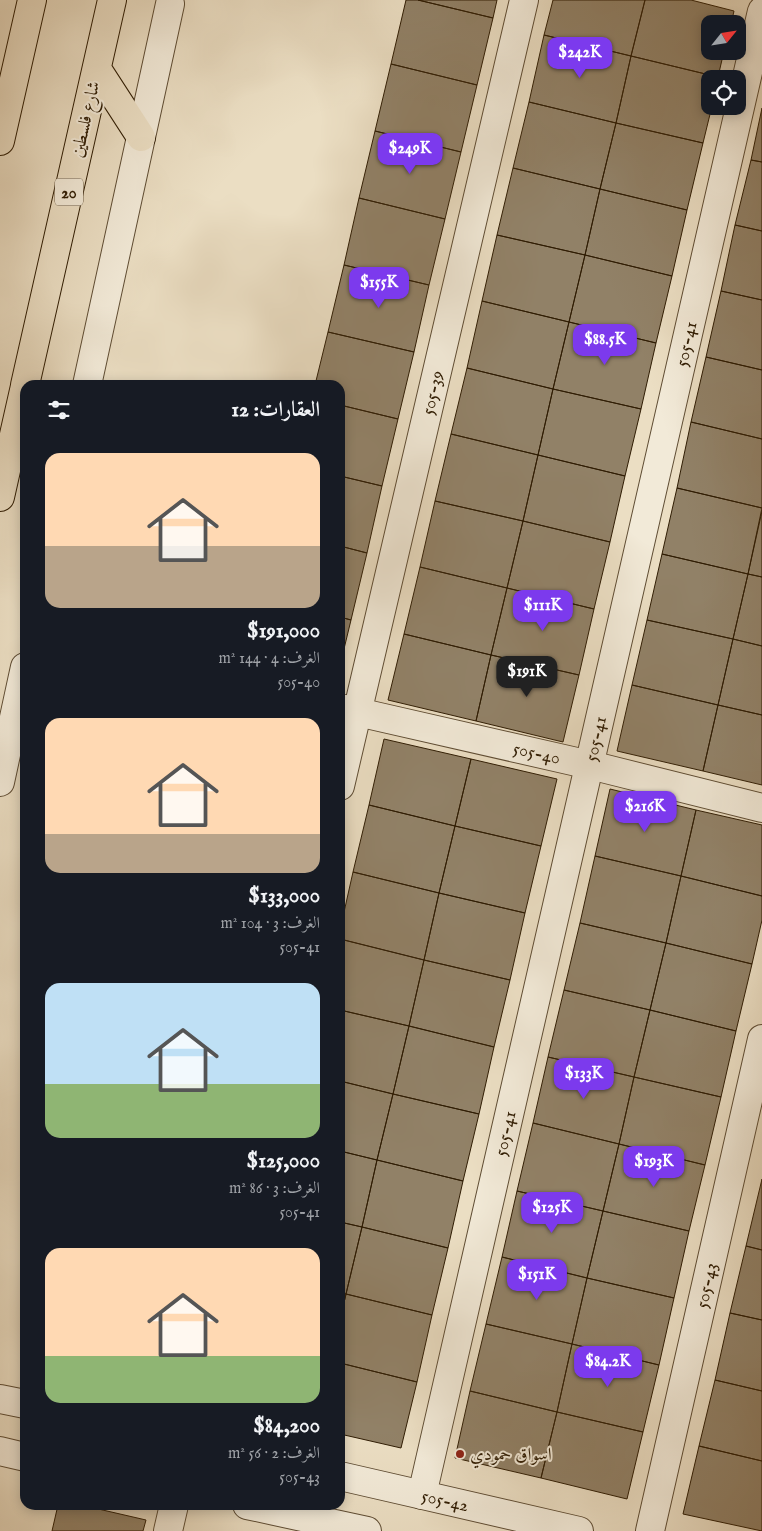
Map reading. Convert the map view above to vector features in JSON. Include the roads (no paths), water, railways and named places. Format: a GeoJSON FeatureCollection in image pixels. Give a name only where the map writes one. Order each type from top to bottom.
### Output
{"type":"FeatureCollection","features":[{"type":"Feature","properties":{"kind":"main road"},"geometry":{"type":"LineString","coordinates":[[0,141],[32,0]]}},
{"type":"Feature","properties":{"kind":"main road","name":"شارع فلسطين"},"geometry":{"type":"LineString","coordinates":[[26,380],[112,0]]}},
{"type":"Feature","properties":{"kind":"main road"},"geometry":{"type":"LineString","coordinates":[[96,69],[141,137]]}},
{"type":"Feature","properties":{"kind":"main road","name":"شارع فلسطين"},"geometry":{"type":"LineString","coordinates":[[0,497],[20,408]]}},
{"type":"Feature","properties":{"kind":"street","name":"505-39"},"geometry":{"type":"LineString","coordinates":[[345,738],[348,710],[524,0]]}},
{"type":"Feature","properties":{"kind":"street"},"geometry":{"type":"LineString","coordinates":[[88,380],[170,4]]}},
{"type":"Feature","properties":{"kind":"street","name":"505-41"},"geometry":{"type":"LineString","coordinates":[[422,1495],[762,12]]}},
{"type":"Feature","properties":{"kind":"street"},"geometry":{"type":"LineString","coordinates":[[0,782],[20,690]]}},
{"type":"Feature","properties":{"kind":"street","name":"505-40"},"geometry":{"type":"LineString","coordinates":[[348,710],[590,765],[762,808]]}},
{"type":"Feature","properties":{"kind":"street","name":"505-43"},"geometry":{"type":"LineString","coordinates":[[650,1531],[762,1039]]}},
{"type":"Feature","properties":{"kind":"street"},"geometry":{"type":"LineString","coordinates":[[0,1399],[20,1403]]}},
{"type":"Feature","properties":{"kind":"street"},"geometry":{"type":"LineString","coordinates":[[0,1452],[20,1456]]}},
{"type":"Feature","properties":{"kind":"street","name":"505-42"},"geometry":{"type":"LineString","coordinates":[[345,1477],[580,1531]]}},
{"type":"Feature","properties":{"kind":"street"},"geometry":{"type":"LineString","coordinates":[[168,1531],[173,1510]]}},
{"type":"Feature","properties":{"kind":"street"},"geometry":{"type":"LineString","coordinates":[[270,1510],[367,1531]]}},
{"type":"Feature","properties":{"kind":"place","name":"اسواق حمودي"},"geometry":{"type":"Point","coordinates":[460,1454]}}]}
